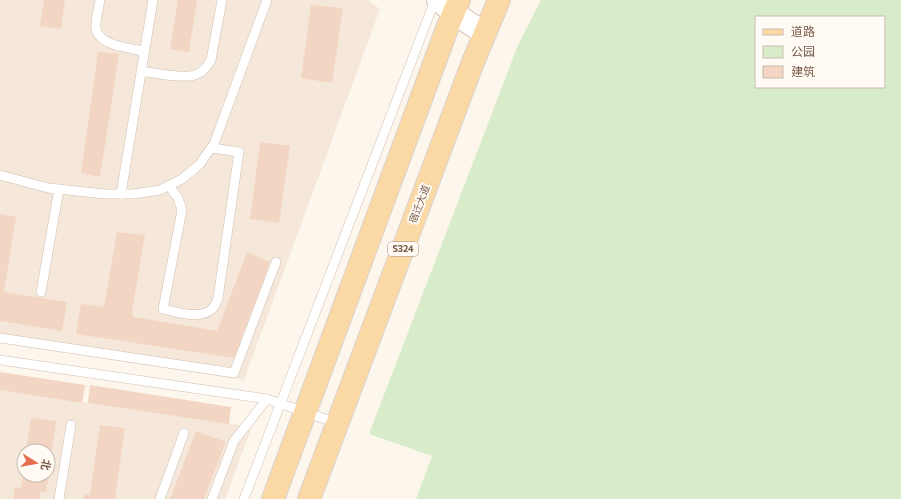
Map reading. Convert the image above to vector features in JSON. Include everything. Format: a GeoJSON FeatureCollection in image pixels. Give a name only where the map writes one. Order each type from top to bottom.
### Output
{"type":"FeatureCollection","features":[{"type":"Feature","properties":{"kind":"main road","name":"宿迁大道"},"geometry":{"type":"LineString","coordinates":[[309,499],[484,33],[499,0]]}},
{"type":"Feature","properties":{"kind":"main road"},"geometry":{"type":"LineString","coordinates":[[446,3],[484,33]]}},
{"type":"Feature","properties":{"kind":"main road"},"geometry":{"type":"LineString","coordinates":[[273,499],[448,26],[446,3]]}},
{"type":"Feature","properties":{"kind":"lane"},"geometry":{"type":"LineString","coordinates":[[100,0],[96,28],[100,38],[113,45],[144,51]]}},
{"type":"Feature","properties":{"kind":"lane"},"geometry":{"type":"LineString","coordinates":[[120,194],[153,0]]}},
{"type":"Feature","properties":{"kind":"lane"},"geometry":{"type":"LineString","coordinates":[[141,71],[183,77],[202,72],[211,60],[222,0]]}},
{"type":"Feature","properties":{"kind":"lane"},"geometry":{"type":"LineString","coordinates":[[0,175],[48,188],[105,194],[133,194],[160,190],[182,179],[199,165],[214,144],[267,0]]}},
{"type":"Feature","properties":{"kind":"lane"},"geometry":{"type":"LineString","coordinates":[[244,499],[280,404],[446,3]]}},
{"type":"Feature","properties":{"kind":"lane"},"geometry":{"type":"LineString","coordinates":[[169,186],[178,198],[182,210],[163,309],[197,315],[205,314],[213,309],[218,298],[239,152],[212,148]]}},
{"type":"Feature","properties":{"kind":"lane"},"geometry":{"type":"LineString","coordinates":[[41,292],[59,189]]}},
{"type":"Feature","properties":{"kind":"lane"},"geometry":{"type":"LineString","coordinates":[[0,338],[234,373],[276,262]]}},
{"type":"Feature","properties":{"kind":"lane"},"geometry":{"type":"LineString","coordinates":[[0,360],[267,399],[337,423]]}},
{"type":"Feature","properties":{"kind":"lane"},"geometry":{"type":"LineString","coordinates":[[212,499],[234,441],[267,399]]}},
{"type":"Feature","properties":{"kind":"lane"},"geometry":{"type":"LineString","coordinates":[[59,499],[71,425]]}},
{"type":"Feature","properties":{"kind":"lane"},"geometry":{"type":"LineString","coordinates":[[160,499],[184,433]]}},
{"type":"Feature","properties":{"kind":"shaded area"},"geometry":{"type":"Polygon","coordinates":[[[0,0],[368,0],[380,9],[244,380],[0,343],[0,0]]]}},
{"type":"Feature","properties":{"kind":"shaded area"},"geometry":{"type":"Polygon","coordinates":[[[0,390],[252,427],[225,499],[0,499],[0,390]]]}},
{"type":"Feature","properties":{"kind":"green space"},"geometry":{"type":"Polygon","coordinates":[[[541,0],[901,0],[901,499],[416,499],[432,456],[369,434],[518,45],[541,0]]]}},
{"type":"Feature","properties":{"kind":"building"},"geometry":{"type":"Polygon","coordinates":[[[44,0],[65,0],[61,29],[40,26],[44,0]]]}},
{"type":"Feature","properties":{"kind":"building"},"geometry":{"type":"Polygon","coordinates":[[[178,0],[197,0],[189,52],[170,49],[178,0]]]}},
{"type":"Feature","properties":{"kind":"building"},"geometry":{"type":"Polygon","coordinates":[[[311,5],[343,8],[332,83],[301,78],[311,5]]]}},
{"type":"Feature","properties":{"kind":"building"},"geometry":{"type":"Polygon","coordinates":[[[98,52],[119,54],[100,177],[81,173],[98,52]]]}},
{"type":"Feature","properties":{"kind":"building"},"geometry":{"type":"Polygon","coordinates":[[[260,142],[290,146],[279,223],[250,219],[260,142]]]}},
{"type":"Feature","properties":{"kind":"building"},"geometry":{"type":"Polygon","coordinates":[[[0,214],[16,217],[4,292],[67,302],[62,331],[0,321],[0,214]]]}},
{"type":"Feature","properties":{"kind":"building"},"geometry":{"type":"Polygon","coordinates":[[[117,232],[145,235],[132,312],[133,317],[217,331],[247,252],[270,262],[234,358],[76,334],[81,304],[104,307],[117,232]]]}},
{"type":"Feature","properties":{"kind":"building"},"geometry":{"type":"Polygon","coordinates":[[[0,372],[85,385],[82,403],[0,390],[0,372]]]}},
{"type":"Feature","properties":{"kind":"building"},"geometry":{"type":"Polygon","coordinates":[[[90,385],[231,407],[229,424],[88,403],[90,385]]]}},
{"type":"Feature","properties":{"kind":"building"},"geometry":{"type":"Polygon","coordinates":[[[31,418],[56,421],[53,443],[27,443],[31,418]]]}},
{"type":"Feature","properties":{"kind":"building"},"geometry":{"type":"Polygon","coordinates":[[[100,425],[125,428],[115,499],[83,499],[84,494],[90,495],[100,425]]]}},
{"type":"Feature","properties":{"kind":"building"},"geometry":{"type":"Polygon","coordinates":[[[196,431],[226,442],[204,499],[170,499],[196,431]]]}},
{"type":"Feature","properties":{"kind":"building"},"geometry":{"type":"Polygon","coordinates":[[[22,483],[48,483],[46,492],[40,492],[39,499],[13,499],[15,487],[21,488],[22,483]]]}}]}
